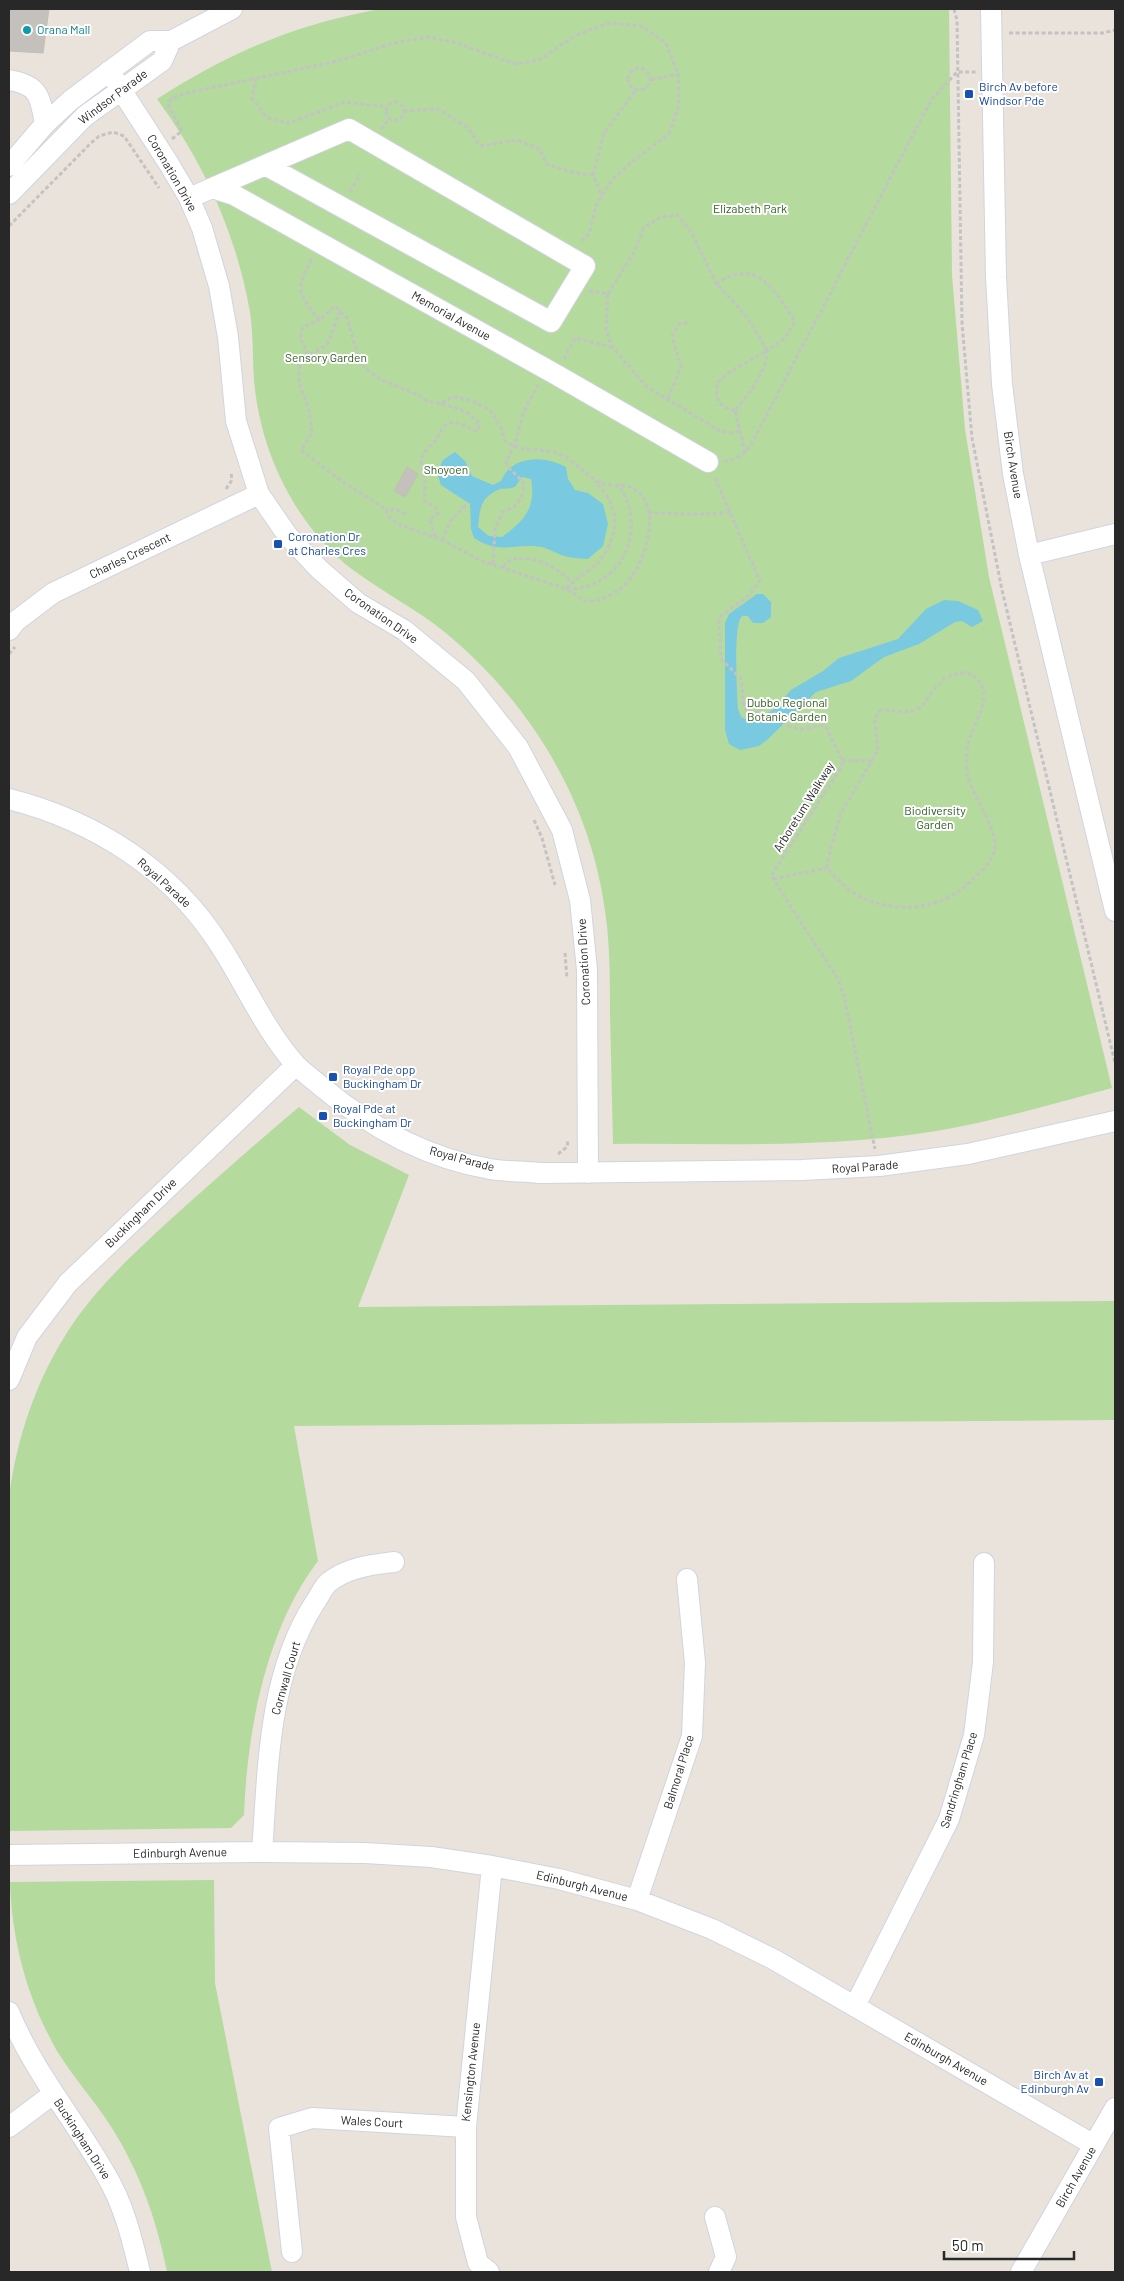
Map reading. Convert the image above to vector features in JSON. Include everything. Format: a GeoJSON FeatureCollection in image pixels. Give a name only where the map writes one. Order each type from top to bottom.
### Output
{"type":"FeatureCollection","features":[{"type":"Feature","properties":{"kind":"street","name":"Windsor Parade"},"geometry":{"type":"LineString","coordinates":[[9,166],[45,124],[71,100],[150,41],[171,41],[232,9]]}},
{"type":"Feature","properties":{"kind":"street","name":"Birch Avenue"},"geometry":{"type":"LineString","coordinates":[[991,9],[996,277],[1002,384],[1014,474],[1029,555],[1115,911]]}},
{"type":"Feature","properties":{"kind":"street","name":"Windsor Parade"},"geometry":{"type":"LineString","coordinates":[[9,194],[85,116],[162,61],[171,41]]}},
{"type":"Feature","properties":{"kind":"street","name":"Coronation Drive"},"geometry":{"type":"LineString","coordinates":[[109,71],[189,198],[202,228],[219,286],[228,337],[236,421],[259,494],[288,536],[319,568],[358,603],[404,630],[466,681],[518,747],[562,830],[580,900],[587,970],[588,1173]]}},
{"type":"Feature","properties":{"kind":"street"},"geometry":{"type":"LineString","coordinates":[[9,80],[27,83],[40,96],[45,124]]}},
{"type":"Feature","properties":{"kind":"street"},"geometry":{"type":"LineString","coordinates":[[189,198],[267,166],[349,129],[585,266],[551,322],[267,166]]}},
{"type":"Feature","properties":{"kind":"street","name":"Memorial Avenue"},"geometry":{"type":"LineString","coordinates":[[212,188],[234,195],[708,462]]}},
{"type":"Feature","properties":{"kind":"street","name":"Charles Crescent"},"geometry":{"type":"LineString","coordinates":[[9,630],[16,621],[54,593],[259,494]]}},
{"type":"Feature","properties":{"kind":"street"},"geometry":{"type":"LineString","coordinates":[[1029,555],[1115,534]]}},
{"type":"Feature","properties":{"kind":"street","name":"Royal Parade"},"geometry":{"type":"LineString","coordinates":[[9,799],[43,808],[81,824],[123,847],[156,872],[190,904],[220,945],[269,1027],[296,1065],[366,1121],[408,1144],[491,1169],[588,1173],[802,1170],[879,1166],[968,1154],[1115,1121]]}},
{"type":"Feature","properties":{"kind":"street","name":"Buckingham Drive"},"geometry":{"type":"LineString","coordinates":[[9,1380],[27,1337],[68,1283],[296,1065]]}},
{"type":"Feature","properties":{"kind":"street","name":"Cornwall Court"},"geometry":{"type":"LineString","coordinates":[[262,1852],[270,1745],[278,1701],[288,1664],[305,1618],[328,1582],[358,1566],[394,1562]]}},
{"type":"Feature","properties":{"kind":"street","name":"Sandringham Place"},"geometry":{"type":"LineString","coordinates":[[855,2006],[949,1819],[974,1735],[984,1662],[984,1563]]}},
{"type":"Feature","properties":{"kind":"street","name":"Balmoral Place"},"geometry":{"type":"LineString","coordinates":[[637,1900],[692,1736],[695,1663],[687,1579]]}},
{"type":"Feature","properties":{"kind":"street","name":"Edinburgh Avenue"},"geometry":{"type":"LineString","coordinates":[[9,1855],[262,1852],[365,1853],[431,1857],[559,1879],[637,1900],[712,1929],[774,1959],[1094,2145]]}},
{"type":"Feature","properties":{"kind":"street","name":"Kensington Avenue"},"geometry":{"type":"LineString","coordinates":[[489,2272],[478,2263],[466,2216],[466,2127],[492,1866]]}},
{"type":"Feature","properties":{"kind":"street","name":"Buckingham Drive"},"geometry":{"type":"LineString","coordinates":[[9,2012],[18,2035],[53,2094],[107,2177],[130,2227],[140,2272]]}},
{"type":"Feature","properties":{"kind":"street"},"geometry":{"type":"LineString","coordinates":[[9,2127],[53,2094]]}},
{"type":"Feature","properties":{"kind":"street","name":"Birch Avenue"},"geometry":{"type":"LineString","coordinates":[[1021,2272],[1115,2108]]}},
{"type":"Feature","properties":{"kind":"street","name":"Wales Court"},"geometry":{"type":"LineString","coordinates":[[292,2252],[279,2128],[312,2118],[466,2127]]}},
{"type":"Feature","properties":{"kind":"street"},"geometry":{"type":"LineString","coordinates":[[715,2217],[726,2257],[719,2272]]}},
{"type":"Feature","properties":{"kind":"path"},"geometry":{"type":"LineString","coordinates":[[159,148],[182,131],[168,104],[171,99],[182,94],[338,61],[394,43],[429,37],[457,43],[515,64],[538,60],[576,35],[609,23],[641,26],[666,42],[678,74],[680,105],[669,134],[618,175],[596,205],[589,234],[566,254]]}},
{"type":"Feature","properties":{"kind":"path"},"geometry":{"type":"LineString","coordinates":[[991,34],[1103,33],[1115,30]]}},
{"type":"Feature","properties":{"kind":"path"},"geometry":{"type":"LineString","coordinates":[[636,90],[628,81],[632,71],[643,69],[649,73],[651,80]]}},
{"type":"Feature","properties":{"kind":"path"},"geometry":{"type":"LineString","coordinates":[[708,462],[729,461],[745,453],[931,100],[957,72],[992,71]]}},
{"type":"Feature","properties":{"kind":"path"},"geometry":{"type":"LineString","coordinates":[[602,196],[593,175],[604,133],[636,90],[646,88],[651,80],[678,74]]}},
{"type":"Feature","properties":{"kind":"path"},"geometry":{"type":"LineString","coordinates":[[256,78],[252,98],[267,118],[289,123],[345,102],[387,107],[391,103],[397,102],[402,105],[404,110],[401,118],[393,119],[388,116],[387,107]]}},
{"type":"Feature","properties":{"kind":"path"},"geometry":{"type":"LineString","coordinates":[[404,110],[439,109],[468,128],[480,146],[517,140],[540,149],[546,164],[593,175]]}},
{"type":"Feature","properties":{"kind":"path"},"geometry":{"type":"LineString","coordinates":[[9,226],[90,144],[99,136],[113,132],[124,136],[161,190]]}},
{"type":"Feature","properties":{"kind":"path"},"geometry":{"type":"LineString","coordinates":[[342,207],[360,174]]}},
{"type":"Feature","properties":{"kind":"path"},"geometry":{"type":"LineString","coordinates":[[735,411],[755,384],[767,360],[767,351],[753,324],[735,302],[716,284],[692,233],[677,215],[660,217],[644,227],[634,252],[608,294],[606,330],[612,347],[647,387],[720,431],[732,433],[740,430]]}},
{"type":"Feature","properties":{"kind":"path"},"geometry":{"type":"LineString","coordinates":[[320,320],[305,304],[299,288],[304,273],[321,244]]}},
{"type":"Feature","properties":{"kind":"path"},"geometry":{"type":"LineString","coordinates":[[716,284],[730,275],[744,272],[755,274],[780,298],[795,321],[785,338],[767,351],[731,371],[717,383],[716,398],[722,407],[735,411]]}},
{"type":"Feature","properties":{"kind":"path"},"geometry":{"type":"LineString","coordinates":[[572,288],[608,294]]}},
{"type":"Feature","properties":{"kind":"path"},"geometry":{"type":"LineString","coordinates":[[308,355],[300,337],[303,327],[320,320],[335,306],[347,318],[359,360],[364,367],[380,379],[427,402],[458,408],[472,415],[480,424],[478,430],[468,429],[458,422],[449,423],[441,428],[437,438],[426,450],[421,462],[426,478],[423,489],[425,501],[436,508],[438,514],[430,519],[436,538]]}},
{"type":"Feature","properties":{"kind":"path"},"geometry":{"type":"LineString","coordinates":[[340,311],[328,344],[300,361],[299,383],[309,410],[312,433],[301,450],[340,480],[387,510],[397,510],[406,514]]}},
{"type":"Feature","properties":{"kind":"path"},"geometry":{"type":"LineString","coordinates":[[668,398],[680,367],[672,336],[679,324],[688,323]]}},
{"type":"Feature","properties":{"kind":"path"},"geometry":{"type":"LineString","coordinates":[[493,564],[494,535],[503,512],[514,507],[521,498],[524,487],[509,469],[506,461],[514,447],[524,411],[575,338],[612,347]]}},
{"type":"Feature","properties":{"kind":"path"},"geometry":{"type":"LineString","coordinates":[[387,510],[387,515],[398,524],[442,540],[482,561],[567,589],[580,600],[590,602],[603,599],[621,588],[635,571],[646,550],[649,538],[648,513],[644,499],[629,486],[604,485],[562,455],[544,449],[521,450],[514,447],[505,441],[501,428],[490,410],[470,400],[452,397],[440,404]]}},
{"type":"Feature","properties":{"kind":"path"},"geometry":{"type":"LineString","coordinates":[[735,411],[745,453]]}},
{"type":"Feature","properties":{"kind":"path","name":"Arboretum Walkway"},"geometry":{"type":"LineString","coordinates":[[708,462],[760,581],[748,596],[721,616],[719,623],[721,659],[741,678],[744,708],[750,714],[759,712],[767,704],[787,726],[797,730],[822,725],[826,727],[842,760],[842,766],[771,876],[773,879]]}},
{"type":"Feature","properties":{"kind":"path"},"geometry":{"type":"LineString","coordinates":[[225,491],[232,480],[231,466]]}},
{"type":"Feature","properties":{"kind":"path"},"geometry":{"type":"LineString","coordinates":[[567,589],[572,582],[599,562],[613,537],[614,513],[610,501],[593,478]]}},
{"type":"Feature","properties":{"kind":"path"},"geometry":{"type":"LineString","coordinates":[[567,589],[587,588],[612,573],[620,563],[628,544],[631,520],[627,500],[619,485]]}},
{"type":"Feature","properties":{"kind":"path"},"geometry":{"type":"LineString","coordinates":[[442,540],[451,520],[467,504]]}},
{"type":"Feature","properties":{"kind":"path"},"geometry":{"type":"LineString","coordinates":[[648,513],[694,514],[702,516],[730,512]]}},
{"type":"Feature","properties":{"kind":"path"},"geometry":{"type":"LineString","coordinates":[[503,567],[510,560],[531,559],[563,572],[572,582]]}},
{"type":"Feature","properties":{"kind":"path"},"geometry":{"type":"LineString","coordinates":[[968,672],[978,677],[983,689],[984,704],[966,751],[967,776],[994,837],[994,852],[985,867],[952,898],[934,905],[888,905],[864,899],[844,886],[827,868],[841,813],[878,750],[875,719],[878,712],[883,709],[904,713],[921,708],[939,682],[953,674],[968,672]]}},
{"type":"Feature","properties":{"kind":"path"},"geometry":{"type":"LineString","coordinates":[[842,760],[872,762]]}},
{"type":"Feature","properties":{"kind":"path"},"geometry":{"type":"LineString","coordinates":[[530,811],[542,838],[556,889]]}},
{"type":"Feature","properties":{"kind":"path"},"geometry":{"type":"LineString","coordinates":[[827,868],[773,879],[838,979],[844,996],[879,1166]]}},
{"type":"Feature","properties":{"kind":"path"},"geometry":{"type":"LineString","coordinates":[[565,952],[567,982]]}},
{"type":"Feature","properties":{"kind":"path"},"geometry":{"type":"LineString","coordinates":[[551,1154],[560,1154],[567,1146],[570,1134]]}},
{"type":"Feature","properties":{"kind":"green space"},"geometry":{"type":"Polygon","coordinates":[[[380,9],[949,9],[952,275],[965,429],[989,577],[1112,1088],[986,1121],[909,1135],[835,1142],[613,1144],[610,971],[606,917],[596,865],[584,827],[569,790],[550,755],[528,721],[504,690],[477,661],[436,625],[343,562],[323,543],[291,499],[274,464],[259,415],[254,380],[250,312],[244,283],[227,227],[216,200],[189,148],[157,99],[211,67],[264,42],[319,23],[380,9]]]}},
{"type":"Feature","properties":{"kind":"green space"},"geometry":{"type":"Polygon","coordinates":[[[299,1107],[350,1145],[409,1175],[358,1307],[1115,1301],[1115,1420],[294,1426],[318,1561],[300,1588],[285,1618],[263,1682],[250,1749],[244,1815],[231,1828],[9,1831],[9,1497],[17,1453],[37,1390],[68,1331],[103,1286],[129,1258],[171,1219],[299,1107]]]}},
{"type":"Feature","properties":{"kind":"green space"},"geometry":{"type":"Polygon","coordinates":[[[214,1880],[215,1983],[272,2272],[167,2272],[158,2233],[146,2196],[130,2160],[104,2116],[57,2051],[37,2011],[23,1969],[14,1926],[10,1882],[214,1880]]]}},
{"type":"Feature","properties":{"kind":"water"},"geometry":{"type":"Polygon","coordinates":[[[455,452],[465,461],[472,476],[493,485],[501,481],[506,472],[513,466],[529,460],[548,460],[566,467],[568,479],[575,490],[588,493],[603,504],[608,524],[603,546],[588,559],[564,556],[542,547],[500,547],[483,543],[474,538],[471,529],[470,504],[441,485],[437,473],[443,460],[455,452]],[[522,477],[515,487],[500,489],[488,496],[482,504],[478,527],[489,536],[502,537],[517,525],[523,519],[530,506],[532,498],[531,479],[522,477]]]}},
{"type":"Feature","properties":{"kind":"water"},"geometry":{"type":"Polygon","coordinates":[[[757,594],[763,594],[771,602],[771,617],[763,623],[753,623],[748,616],[742,616],[737,631],[736,675],[738,709],[741,717],[749,721],[772,711],[791,690],[823,671],[839,658],[898,639],[926,609],[944,600],[958,601],[978,610],[983,621],[972,627],[962,621],[955,622],[919,644],[884,657],[851,681],[816,692],[759,746],[740,750],[729,744],[725,730],[725,623],[729,614],[757,594]]]}},
{"type":"Feature","properties":{"kind":"building","name":"Orana Mall"},"geometry":{"type":"Polygon","coordinates":[[[9,9],[49,9],[43,53],[9,51],[9,9]]]}},
{"type":"Feature","properties":{"kind":"building"},"geometry":{"type":"Polygon","coordinates":[[[407,467],[418,474],[405,497],[394,491],[407,467]]]}},
{"type":"Feature","properties":{"kind":"place","name":"Orana Mall"},"geometry":{"type":"Point","coordinates":[27,30]}},
{"type":"Feature","properties":{"kind":"place","name":"Birch Av before Windsor Pde"},"geometry":{"type":"Point","coordinates":[969,94]}},
{"type":"Feature","properties":{"kind":"place","name":"Coronation Dr at Charles Cres"},"geometry":{"type":"Point","coordinates":[278,544]}},
{"type":"Feature","properties":{"kind":"place","name":"Royal Pde opp Buckingham Dr"},"geometry":{"type":"Point","coordinates":[333,1077]}},
{"type":"Feature","properties":{"kind":"place","name":"Royal Pde at Buckingham Dr"},"geometry":{"type":"Point","coordinates":[323,1116]}},
{"type":"Feature","properties":{"kind":"place","name":"Birch Av at Edinburgh Av"},"geometry":{"type":"Point","coordinates":[1099,2082]}},
{"type":"Feature","properties":{"kind":"park label","name":"Elizabeth Park"},"geometry":{"type":"Point","coordinates":[750,209]}},
{"type":"Feature","properties":{"kind":"park label","name":"Sensory Garden"},"geometry":{"type":"Point","coordinates":[326,358]}},
{"type":"Feature","properties":{"kind":"park label","name":"Shoyoen"},"geometry":{"type":"Point","coordinates":[446,470]}},
{"type":"Feature","properties":{"kind":"park label","name":"Dubbo Regional Botanic Garden"},"geometry":{"type":"Point","coordinates":[787,710]}},
{"type":"Feature","properties":{"kind":"park label","name":"Biodiversity Garden"},"geometry":{"type":"Point","coordinates":[935,818]}}]}
